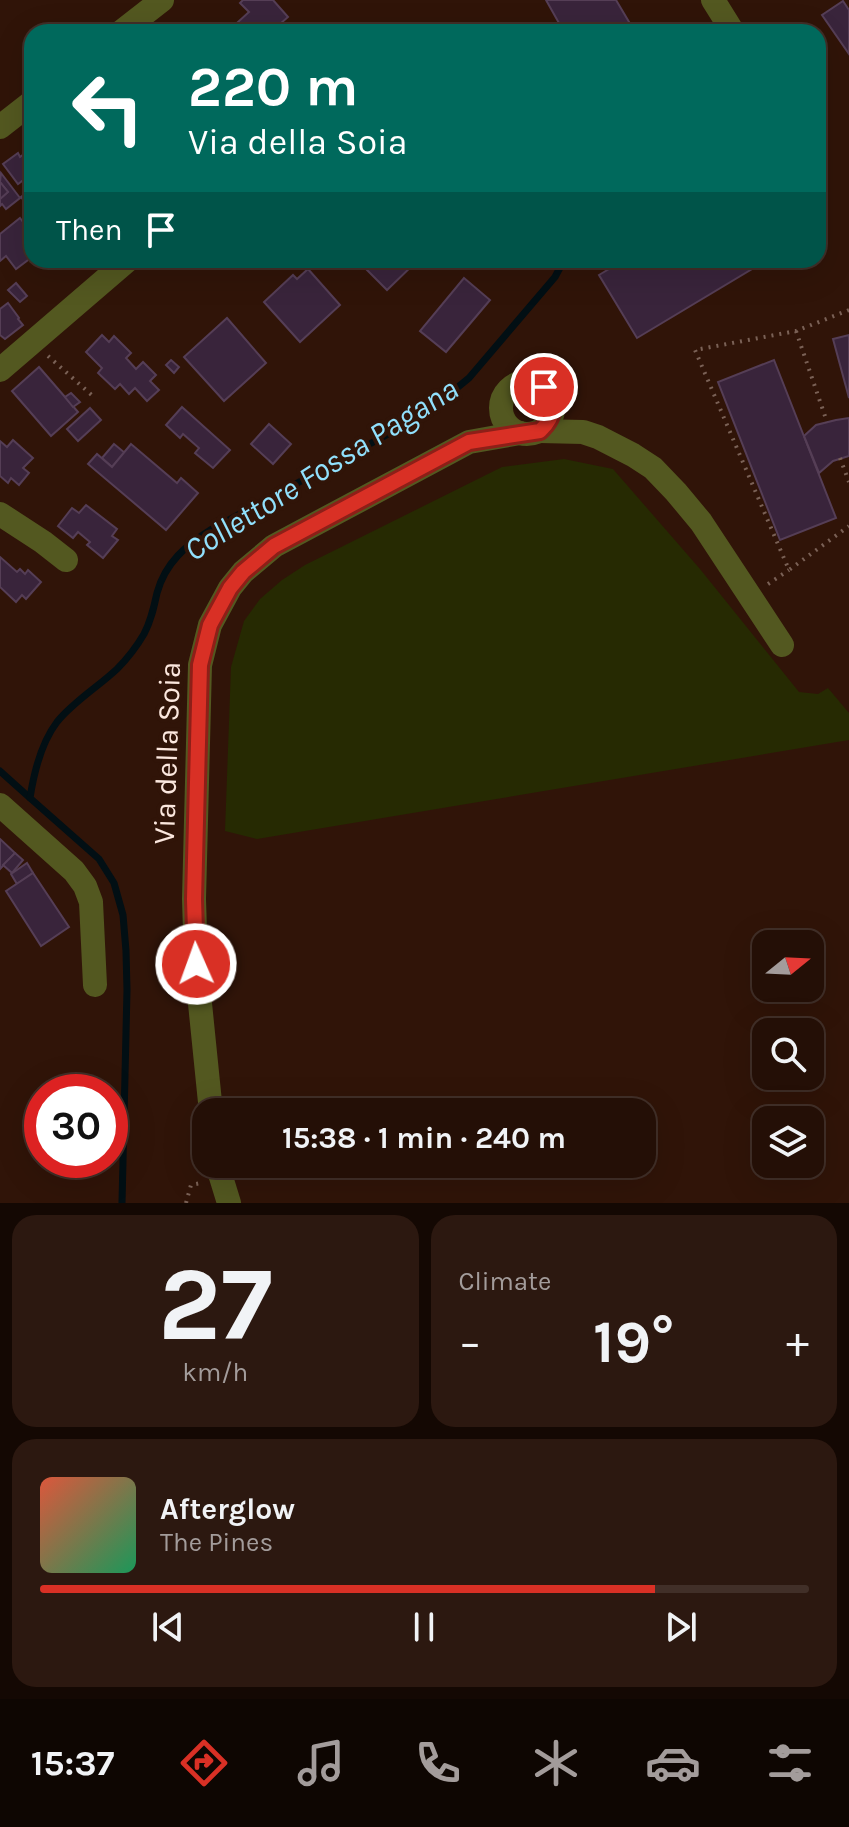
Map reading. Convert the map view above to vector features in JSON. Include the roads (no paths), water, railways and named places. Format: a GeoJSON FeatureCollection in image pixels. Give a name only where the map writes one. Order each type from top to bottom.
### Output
{"type":"FeatureCollection","features":[{"type":"Feature","properties":{"kind":"street"},"geometry":{"type":"LineString","coordinates":[[131,24],[162,0]]}},
{"type":"Feature","properties":{"kind":"street"},"geometry":{"type":"LineString","coordinates":[[713,0],[728,24]]}},
{"type":"Feature","properties":{"kind":"street"},"geometry":{"type":"LineString","coordinates":[[0,127],[24,108]]}},
{"type":"Feature","properties":{"kind":"street"},"geometry":{"type":"LineString","coordinates":[[0,370],[118,268]]}},
{"type":"Feature","properties":{"kind":"street","name":"Via della Soia"},"geometry":{"type":"LineString","coordinates":[[469,442],[507,391],[515,385],[525,382],[544,387],[553,405],[583,432],[645,462],[676,492],[701,522],[782,645]]}},
{"type":"Feature","properties":{"kind":"street"},"geometry":{"type":"LineString","coordinates":[[502,400],[501,410],[511,428],[530,432],[548,424],[553,405]]}},
{"type":"Feature","properties":{"kind":"street","name":"Via della Soia"},"geometry":{"type":"LineString","coordinates":[[210,1098],[196,964],[194,899],[200,665],[210,625],[230,588],[250,565],[274,546],[469,442],[530,432],[583,432]]}},
{"type":"Feature","properties":{"kind":"street"},"geometry":{"type":"LineString","coordinates":[[0,514],[66,560]]}},
{"type":"Feature","properties":{"kind":"street"},"geometry":{"type":"LineString","coordinates":[[0,805],[74,871],[85,886],[91,902],[95,985]]}},
{"type":"Feature","properties":{"kind":"street"},"geometry":{"type":"LineString","coordinates":[[221,1178],[229,1203]]}},
{"type":"Feature","properties":{"kind":"waterway","name":"Collettore Fossa Pagana"},"geometry":{"type":"LineString","coordinates":[[122,1203],[127,990],[123,915],[114,883],[99,859],[30,798],[42,748],[64,714],[117,669],[135,648],[149,624],[165,573],[185,548],[212,529],[416,419],[436,405],[469,378],[560,268]]}},
{"type":"Feature","properties":{"kind":"waterway"},"geometry":{"type":"LineString","coordinates":[[0,771],[30,798]]}}]}
